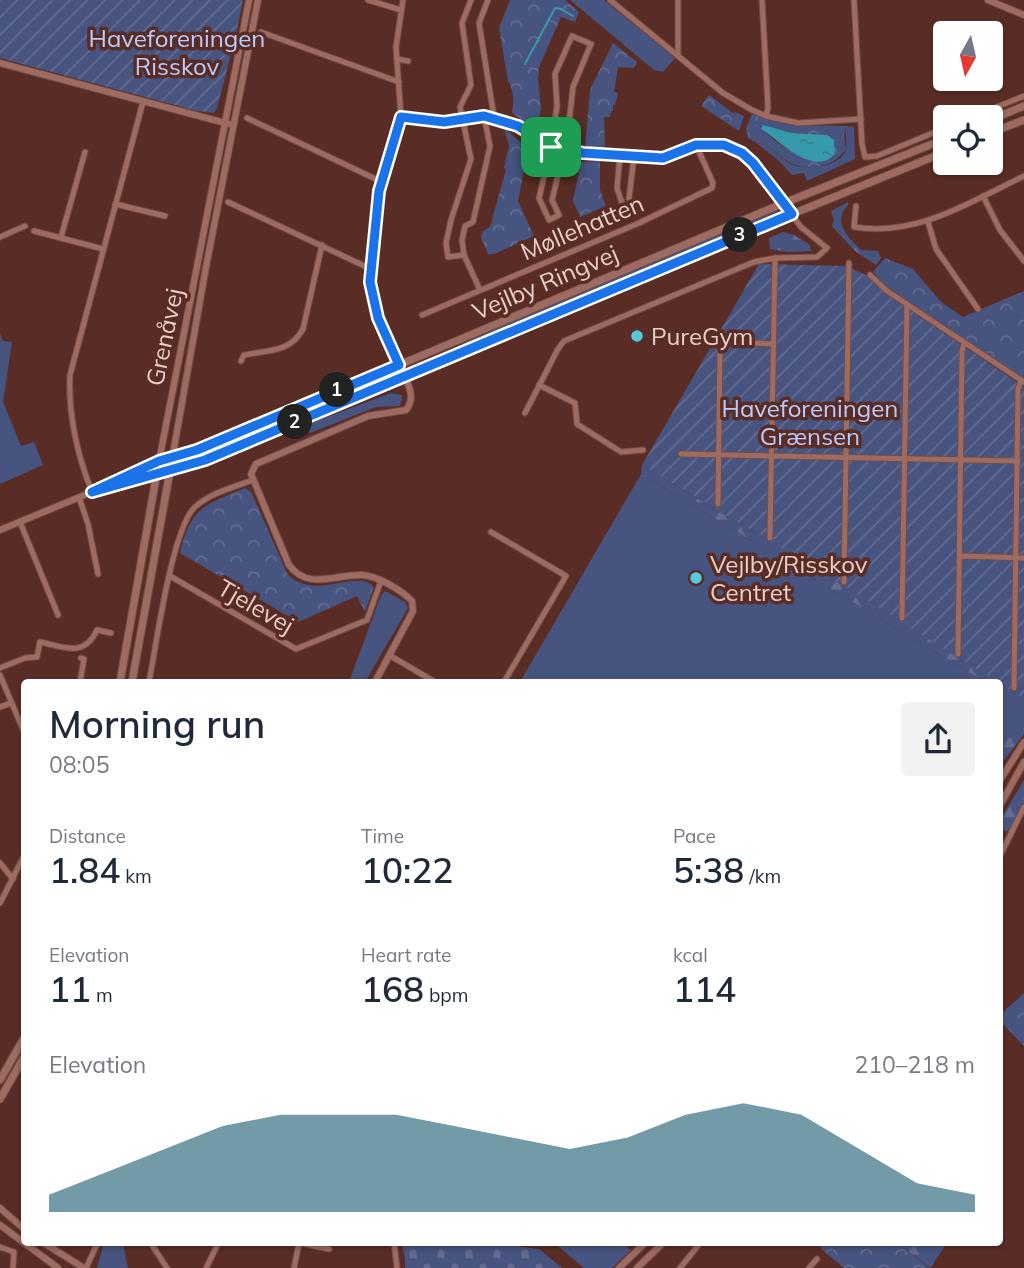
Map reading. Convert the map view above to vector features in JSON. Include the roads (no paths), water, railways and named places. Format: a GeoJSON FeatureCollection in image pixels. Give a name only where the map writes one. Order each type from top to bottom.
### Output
{"type":"FeatureCollection","features":[{"type":"Feature","properties":{"kind":"main road"},"geometry":{"type":"LineString","coordinates":[[1003,115],[1024,106]]}},
{"type":"Feature","properties":{"kind":"main road"},"geometry":{"type":"LineString","coordinates":[[1003,129],[1024,120]]}},
{"type":"Feature","properties":{"kind":"main road","name":"Vejlby Ringvej"},"geometry":{"type":"LineString","coordinates":[[159,461],[197,450],[784,203],[933,144]]}},
{"type":"Feature","properties":{"kind":"main road","name":"Vejlby Ringvej"},"geometry":{"type":"LineString","coordinates":[[170,471],[205,460],[933,157]]}},
{"type":"Feature","properties":{"kind":"main road","name":"Grenåvej"},"geometry":{"type":"LineString","coordinates":[[121,679],[159,461]]}},
{"type":"Feature","properties":{"kind":"main road","name":"Grenåvej"},"geometry":{"type":"LineString","coordinates":[[133,679],[170,471]]}},
{"type":"Feature","properties":{"kind":"main road"},"geometry":{"type":"LineString","coordinates":[[0,1080],[21,1043]]}},
{"type":"Feature","properties":{"kind":"main road"},"geometry":{"type":"LineString","coordinates":[[0,1099],[21,1062]]}},
{"type":"Feature","properties":{"kind":"street","name":"Grenåvej"},"geometry":{"type":"LineString","coordinates":[[159,461],[249,0]]}},
{"type":"Feature","properties":{"kind":"street","name":"Grenåvej"},"geometry":{"type":"LineString","coordinates":[[170,471],[258,0]]}},
{"type":"Feature","properties":{"kind":"street"},"geometry":{"type":"LineString","coordinates":[[368,0],[401,10]]}},
{"type":"Feature","properties":{"kind":"street"},"geometry":{"type":"LineString","coordinates":[[464,255],[448,257],[446,243],[450,220],[471,159],[460,107],[471,85],[462,23],[471,0]]}},
{"type":"Feature","properties":{"kind":"street"},"geometry":{"type":"LineString","coordinates":[[488,0],[479,23],[494,117]]}},
{"type":"Feature","properties":{"kind":"street"},"geometry":{"type":"LineString","coordinates":[[610,0],[723,93],[766,116],[798,123],[861,120]]}},
{"type":"Feature","properties":{"kind":"street"},"geometry":{"type":"LineString","coordinates":[[678,0],[678,56]]}},
{"type":"Feature","properties":{"kind":"street"},"geometry":{"type":"LineString","coordinates":[[762,0],[768,108],[766,116]]}},
{"type":"Feature","properties":{"kind":"street"},"geometry":{"type":"LineString","coordinates":[[854,0],[865,157],[870,159],[933,133]]}},
{"type":"Feature","properties":{"kind":"street"},"geometry":{"type":"LineString","coordinates":[[988,0],[1024,15]]}},
{"type":"Feature","properties":{"kind":"street"},"geometry":{"type":"LineString","coordinates":[[377,679],[413,611],[413,602],[381,581],[362,575],[316,580],[298,575],[289,565],[253,480],[252,470],[256,464],[368,416],[406,410],[412,399],[371,293],[371,269],[382,182],[401,117],[396,47],[398,30],[403,1],[411,2]]}},
{"type":"Feature","properties":{"kind":"street"},"geometry":{"type":"LineString","coordinates":[[398,30],[407,32]]}},
{"type":"Feature","properties":{"kind":"street"},"geometry":{"type":"LineString","coordinates":[[261,32],[399,82]]}},
{"type":"Feature","properties":{"kind":"street"},"geometry":{"type":"LineString","coordinates":[[572,36],[591,44],[573,87],[563,150],[552,200],[559,215],[549,220],[540,198],[557,106],[554,85],[556,69],[572,36]]}},
{"type":"Feature","properties":{"kind":"street"},"geometry":{"type":"LineString","coordinates":[[397,60],[408,61]]}},
{"type":"Feature","properties":{"kind":"street"},"geometry":{"type":"LineString","coordinates":[[0,63],[234,125]]}},
{"type":"Feature","properties":{"kind":"street"},"geometry":{"type":"LineString","coordinates":[[1002,105],[1024,96]]}},
{"type":"Feature","properties":{"kind":"street"},"geometry":{"type":"LineString","coordinates":[[92,492],[78,452],[71,417],[69,386],[75,354],[143,102]]}},
{"type":"Feature","properties":{"kind":"street"},"geometry":{"type":"LineString","coordinates":[[450,220],[465,226],[473,222],[490,146],[484,116]]}},
{"type":"Feature","properties":{"kind":"street"},"geometry":{"type":"LineString","coordinates":[[401,117],[444,122],[494,117],[518,126],[551,147],[620,156],[663,158],[696,145],[724,145],[742,153],[758,169],[801,227],[827,248],[821,255],[813,258],[775,258],[741,267],[564,341],[525,413]]}},
{"type":"Feature","properties":{"kind":"street"},"geometry":{"type":"LineString","coordinates":[[247,118],[382,182]]}},
{"type":"Feature","properties":{"kind":"street","name":"Møllehatten"},"geometry":{"type":"LineString","coordinates":[[422,315],[639,223],[712,188],[713,183],[696,145]]}},
{"type":"Feature","properties":{"kind":"street"},"geometry":{"type":"LineString","coordinates":[[61,237],[85,152]]}},
{"type":"Feature","properties":{"kind":"street"},"geometry":{"type":"LineString","coordinates":[[620,156],[617,188],[622,203]]}},
{"type":"Feature","properties":{"kind":"street"},"geometry":{"type":"LineString","coordinates":[[629,200],[634,156]]}},
{"type":"Feature","properties":{"kind":"street"},"geometry":{"type":"LineString","coordinates":[[856,206],[854,227],[898,228],[928,222],[1024,176]]}},
{"type":"Feature","properties":{"kind":"street"},"geometry":{"type":"LineString","coordinates":[[983,196],[1000,230],[1024,261]]}},
{"type":"Feature","properties":{"kind":"street"},"geometry":{"type":"LineString","coordinates":[[228,202],[371,269]]}},
{"type":"Feature","properties":{"kind":"street"},"geometry":{"type":"LineString","coordinates":[[115,204],[165,216]]}},
{"type":"Feature","properties":{"kind":"street"},"geometry":{"type":"LineString","coordinates":[[928,222],[936,249],[978,309]]}},
{"type":"Feature","properties":{"kind":"street"},"geometry":{"type":"LineString","coordinates":[[0,237],[25,226]]}},
{"type":"Feature","properties":{"kind":"street"},"geometry":{"type":"LineString","coordinates":[[465,226],[462,240],[464,255],[480,290]]}},
{"type":"Feature","properties":{"kind":"street"},"geometry":{"type":"LineString","coordinates":[[34,231],[103,248]]}},
{"type":"Feature","properties":{"kind":"street"},"geometry":{"type":"LineString","coordinates":[[241,361],[244,355],[290,345],[299,337],[322,246]]}},
{"type":"Feature","properties":{"kind":"street"},"geometry":{"type":"LineString","coordinates":[[770,538],[775,258]]}},
{"type":"Feature","properties":{"kind":"street"},"geometry":{"type":"LineString","coordinates":[[844,582],[849,263]]}},
{"type":"Feature","properties":{"kind":"street"},"geometry":{"type":"LineString","coordinates":[[870,275],[887,291],[1023,382],[1018,389],[1014,688]]}},
{"type":"Feature","properties":{"kind":"street"},"geometry":{"type":"LineString","coordinates":[[902,618],[907,304]]}},
{"type":"Feature","properties":{"kind":"street"},"geometry":{"type":"LineString","coordinates":[[958,654],[964,343]]}},
{"type":"Feature","properties":{"kind":"street"},"geometry":{"type":"LineString","coordinates":[[718,504],[721,344],[774,344]]}},
{"type":"Feature","properties":{"kind":"street"},"geometry":{"type":"LineString","coordinates":[[539,385],[575,403],[577,424],[621,452],[643,450]]}},
{"type":"Feature","properties":{"kind":"street"},"geometry":{"type":"LineString","coordinates":[[681,454],[1018,461]]}},
{"type":"Feature","properties":{"kind":"street"},"geometry":{"type":"LineString","coordinates":[[0,530],[159,461]]}},
{"type":"Feature","properties":{"kind":"street"},"geometry":{"type":"LineString","coordinates":[[92,492],[170,471]]}},
{"type":"Feature","properties":{"kind":"street"},"geometry":{"type":"LineString","coordinates":[[150,679],[181,530],[194,508],[203,501],[253,480]]}},
{"type":"Feature","properties":{"kind":"street"},"geometry":{"type":"LineString","coordinates":[[79,497],[89,524],[98,574]]}},
{"type":"Feature","properties":{"kind":"street"},"geometry":{"type":"LineString","coordinates":[[20,522],[58,615]]}},
{"type":"Feature","properties":{"kind":"street"},"geometry":{"type":"LineString","coordinates":[[491,532],[566,576],[506,679]]}},
{"type":"Feature","properties":{"kind":"street"},"geometry":{"type":"LineString","coordinates":[[960,556],[1024,558]]}},
{"type":"Feature","properties":{"kind":"street","name":"Tjelevej"},"geometry":{"type":"LineString","coordinates":[[170,576],[296,649],[367,620],[381,581]]}},
{"type":"Feature","properties":{"kind":"street"},"geometry":{"type":"LineString","coordinates":[[0,667],[25,658],[37,657],[40,642],[80,649],[90,643],[97,630],[111,633]]}},
{"type":"Feature","properties":{"kind":"street"},"geometry":{"type":"LineString","coordinates":[[389,655],[430,679]]}},
{"type":"Feature","properties":{"kind":"street"},"geometry":{"type":"LineString","coordinates":[[81,658],[84,659],[81,679]]}},
{"type":"Feature","properties":{"kind":"street"},"geometry":{"type":"LineString","coordinates":[[0,675],[21,725]]}},
{"type":"Feature","properties":{"kind":"street"},"geometry":{"type":"LineString","coordinates":[[0,707],[11,703]]}},
{"type":"Feature","properties":{"kind":"street"},"geometry":{"type":"LineString","coordinates":[[17,716],[21,714]]}},
{"type":"Feature","properties":{"kind":"street"},"geometry":{"type":"LineString","coordinates":[[1003,776],[1024,742]]}},
{"type":"Feature","properties":{"kind":"street"},"geometry":{"type":"LineString","coordinates":[[1003,800],[1024,762]]}},
{"type":"Feature","properties":{"kind":"street"},"geometry":{"type":"LineString","coordinates":[[1003,850],[1024,807]]}},
{"type":"Feature","properties":{"kind":"street"},"geometry":{"type":"LineString","coordinates":[[0,903],[21,862]]}},
{"type":"Feature","properties":{"kind":"street"},"geometry":{"type":"LineString","coordinates":[[0,863],[13,878]]}},
{"type":"Feature","properties":{"kind":"street"},"geometry":{"type":"LineString","coordinates":[[0,1208],[21,1226]]}},
{"type":"Feature","properties":{"kind":"street"},"geometry":{"type":"LineString","coordinates":[[0,1225],[21,1241]]}},
{"type":"Feature","properties":{"kind":"street"},"geometry":{"type":"LineString","coordinates":[[28,1246],[58,1268]]}},
{"type":"Feature","properties":{"kind":"street"},"geometry":{"type":"LineString","coordinates":[[49,1246],[85,1268],[96,1246]]}},
{"type":"Feature","properties":{"kind":"street"},"geometry":{"type":"LineString","coordinates":[[153,1246],[167,1268]]}},
{"type":"Feature","properties":{"kind":"street"},"geometry":{"type":"LineString","coordinates":[[206,1268],[217,1246]]}},
{"type":"Feature","properties":{"kind":"street"},"geometry":{"type":"LineString","coordinates":[[294,1268],[298,1246]]}},
{"type":"Feature","properties":{"kind":"street"},"geometry":{"type":"LineString","coordinates":[[314,1246],[329,1249]]}},
{"type":"Feature","properties":{"kind":"street"},"geometry":{"type":"LineString","coordinates":[[394,1246],[397,1268]]}},
{"type":"Feature","properties":{"kind":"street"},"geometry":{"type":"LineString","coordinates":[[619,1268],[642,1246]]}},
{"type":"Feature","properties":{"kind":"street"},"geometry":{"type":"LineString","coordinates":[[637,1268],[660,1246]]}},
{"type":"Feature","properties":{"kind":"street"},"geometry":{"type":"LineString","coordinates":[[680,1268],[698,1246]]}},
{"type":"Feature","properties":{"kind":"street"},"geometry":{"type":"LineString","coordinates":[[0,1247],[14,1252],[13,1268]]}},
{"type":"Feature","properties":{"kind":"street"},"geometry":{"type":"LineString","coordinates":[[809,1268],[817,1259]]}},
{"type":"Feature","properties":{"kind":"water"},"geometry":{"type":"Polygon","coordinates":[[[763,125],[792,133],[827,135],[834,140],[835,154],[818,162],[799,156],[761,129],[763,125]]]}},
{"type":"Feature","properties":{"kind":"waterway"},"geometry":{"type":"LineString","coordinates":[[525,64],[555,8],[573,16]]}},
{"type":"Feature","properties":{"kind":"place","name":"PureGym"},"geometry":{"type":"Point","coordinates":[637,336]}},
{"type":"Feature","properties":{"kind":"place","name":"Vejlby/Risskov Centret"},"geometry":{"type":"Point","coordinates":[696,578]}},
{"type":"Feature","properties":{"kind":"park label","name":"Haveforeningen Risskov"},"geometry":{"type":"Point","coordinates":[177,52]}},
{"type":"Feature","properties":{"kind":"park label","name":"Haveforeningen Grænsen"},"geometry":{"type":"Point","coordinates":[810,422]}}]}
